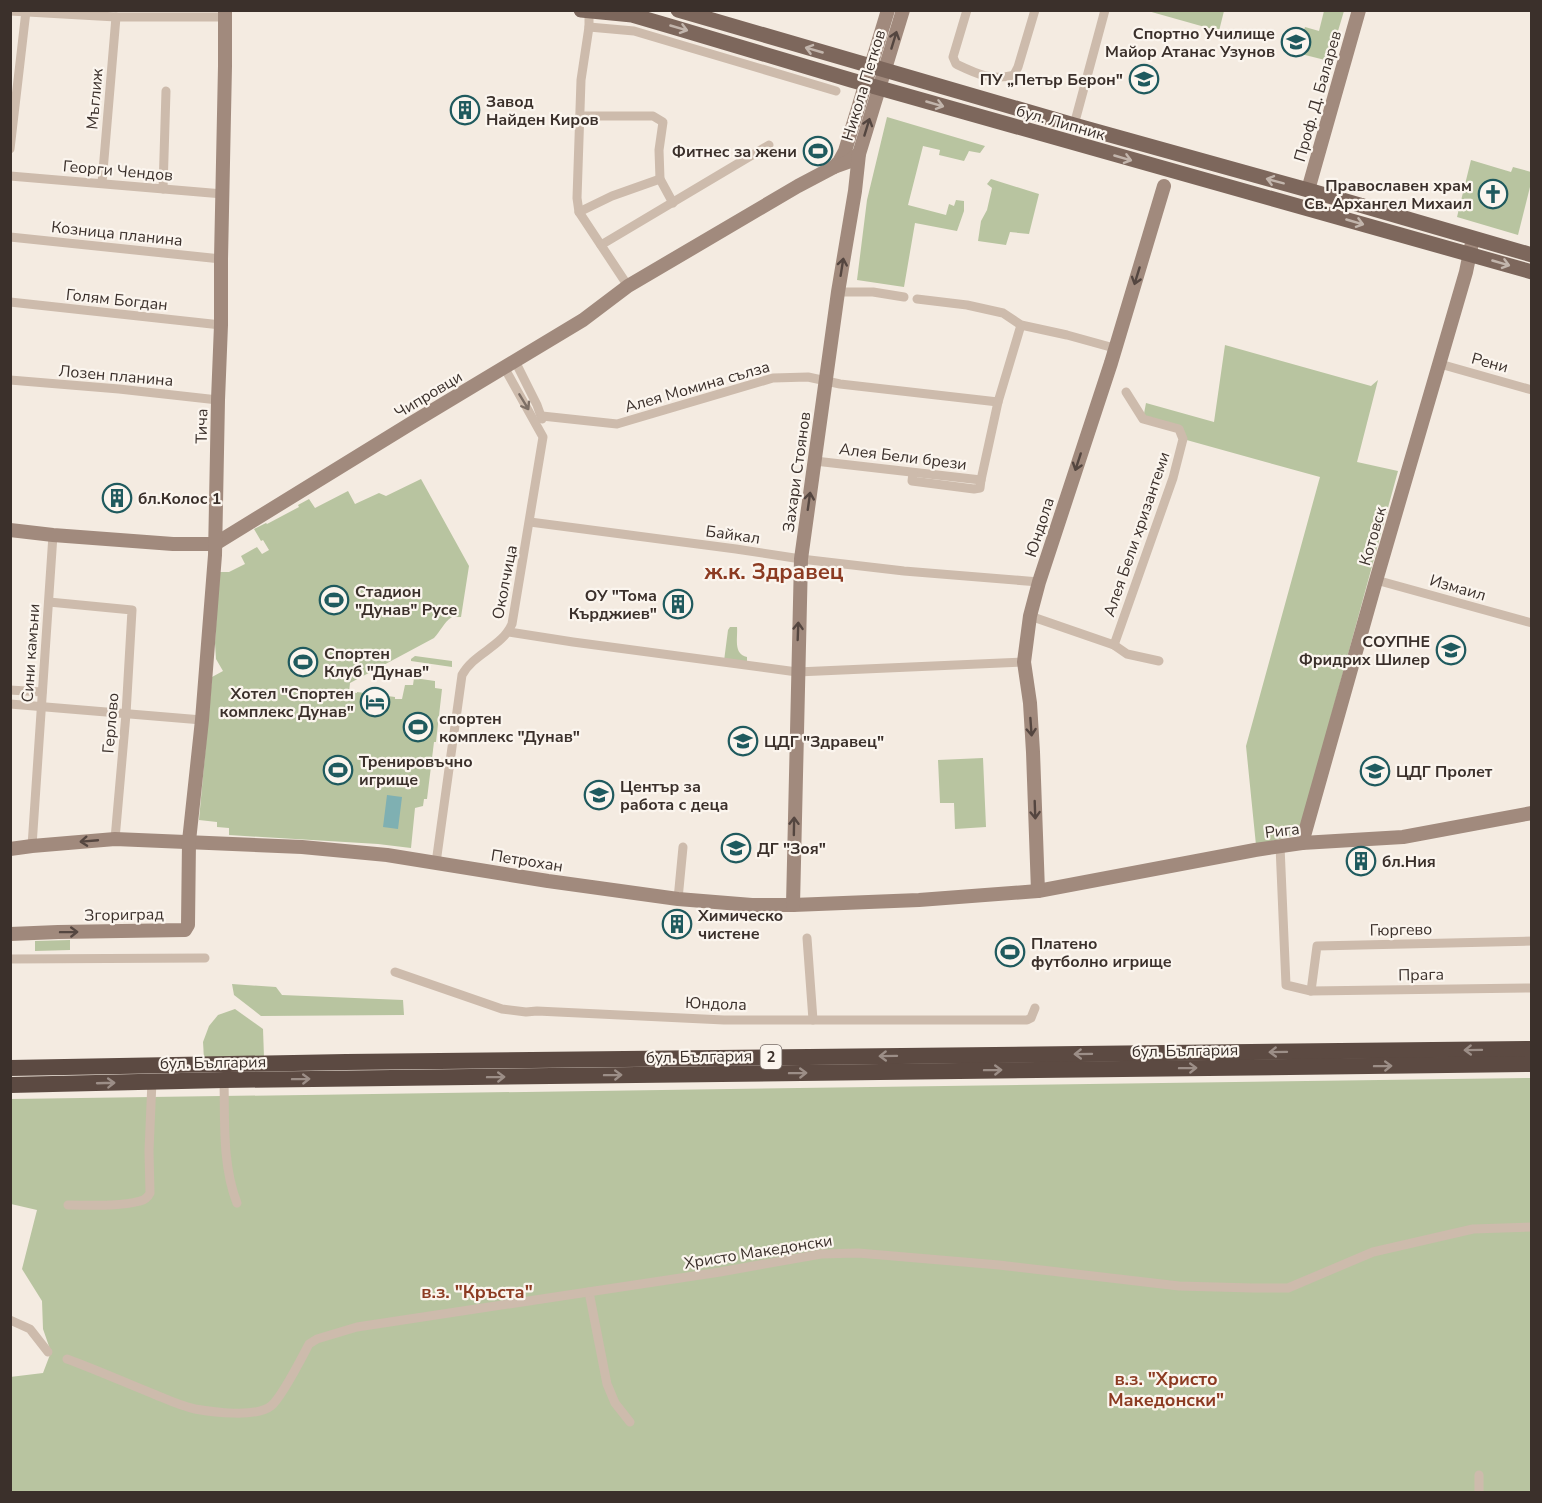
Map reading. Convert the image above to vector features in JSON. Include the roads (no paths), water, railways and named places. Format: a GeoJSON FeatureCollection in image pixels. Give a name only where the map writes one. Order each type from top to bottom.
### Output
{"type":"FeatureCollection","features":[{"type":"Feature","properties":{"kind":"highway","name":"бул. България"},"geometry":{"type":"LineString","coordinates":[[10,1068],[1532,1049]]}},
{"type":"Feature","properties":{"kind":"highway","name":"бул. България"},"geometry":{"type":"LineString","coordinates":[[10,1085],[224,1080],[1532,1064]]}},
{"type":"Feature","properties":{"kind":"main road","name":"бул. Липник"},"geometry":{"type":"LineString","coordinates":[[581,10],[632,15],[1157,168],[1532,272]]}},
{"type":"Feature","properties":{"kind":"main road","name":"бул. Липник"},"geometry":{"type":"LineString","coordinates":[[678,10],[1532,255]]}},
{"type":"Feature","properties":{"kind":"street","name":"Никола Петков"},"geometry":{"type":"LineString","coordinates":[[878,68],[888,10]]}},
{"type":"Feature","properties":{"kind":"street","name":"Никола Петков"},"geometry":{"type":"LineString","coordinates":[[834,167],[844,151],[903,10]]}},
{"type":"Feature","properties":{"kind":"street"},"geometry":{"type":"LineString","coordinates":[[967,10],[953,57],[956,64],[988,78],[996,78],[1014,75],[1035,10]]}},
{"type":"Feature","properties":{"kind":"street"},"geometry":{"type":"LineString","coordinates":[[1074,125],[1105,10]]}},
{"type":"Feature","properties":{"kind":"street","name":"Проф. Д. Баларев"},"geometry":{"type":"LineString","coordinates":[[1308,190],[1359,10]]}},
{"type":"Feature","properties":{"kind":"street"},"geometry":{"type":"LineString","coordinates":[[10,11],[116,17],[225,14]]}},
{"type":"Feature","properties":{"kind":"street"},"geometry":{"type":"LineString","coordinates":[[10,149],[26,11]]}},
{"type":"Feature","properties":{"kind":"street"},"geometry":{"type":"LineString","coordinates":[[589,11],[589,27],[581,80],[579,212],[628,286]]}},
{"type":"Feature","properties":{"kind":"street","name":"Тича"},"geometry":{"type":"LineString","coordinates":[[189,842],[202,720],[215,544],[221,326],[220,259],[225,14]]}},
{"type":"Feature","properties":{"kind":"street","name":"Мъглиж"},"geometry":{"type":"LineString","coordinates":[[102,183],[116,17]]}},
{"type":"Feature","properties":{"kind":"street"},"geometry":{"type":"LineString","coordinates":[[589,27],[634,31],[836,91]]}},
{"type":"Feature","properties":{"kind":"street","name":"Никола Петков"},"geometry":{"type":"LineString","coordinates":[[834,167],[848,162],[859,154],[872,86]]}},
{"type":"Feature","properties":{"kind":"street"},"geometry":{"type":"LineString","coordinates":[[163,189],[166,91]]}},
{"type":"Feature","properties":{"kind":"street"},"geometry":{"type":"LineString","coordinates":[[580,116],[653,116],[663,122],[659,150],[660,179],[673,203]]}},
{"type":"Feature","properties":{"kind":"street"},"geometry":{"type":"LineString","coordinates":[[601,245],[769,145]]}},
{"type":"Feature","properties":{"kind":"street","name":"Захари Стоянов"},"geometry":{"type":"LineString","coordinates":[[793,906],[801,559],[859,154]]}},
{"type":"Feature","properties":{"kind":"street"},"geometry":{"type":"LineString","coordinates":[[834,167],[851,177],[855,191]]}},
{"type":"Feature","properties":{"kind":"street","name":"Чипровци"},"geometry":{"type":"LineString","coordinates":[[215,544],[583,320],[628,286],[834,167]]}},
{"type":"Feature","properties":{"kind":"street"},"geometry":{"type":"LineString","coordinates":[[1157,168],[1164,186],[1179,173]]}},
{"type":"Feature","properties":{"kind":"street","name":"Георги Чендов"},"geometry":{"type":"LineString","coordinates":[[10,176],[223,194]]}},
{"type":"Feature","properties":{"kind":"street"},"geometry":{"type":"LineString","coordinates":[[579,212],[612,196],[660,179]]}},
{"type":"Feature","properties":{"kind":"street","name":"Юндола"},"geometry":{"type":"LineString","coordinates":[[1038,891],[1033,752],[1030,703],[1024,662],[1030,616],[1164,186]]}},
{"type":"Feature","properties":{"kind":"street","name":"Козница планина"},"geometry":{"type":"LineString","coordinates":[[10,237],[220,259]]}},
{"type":"Feature","properties":{"kind":"street","name":"Котовск"},"geometry":{"type":"LineString","coordinates":[[1302,843],[1440,364],[1473,238]]}},
{"type":"Feature","properties":{"kind":"street"},"geometry":{"type":"LineString","coordinates":[[838,292],[873,292],[904,297]]}},
{"type":"Feature","properties":{"kind":"street"},"geometry":{"type":"LineString","coordinates":[[917,299],[967,305],[1003,313],[1022,325],[1114,348]]}},
{"type":"Feature","properties":{"kind":"street","name":"Голям Богдан"},"geometry":{"type":"LineString","coordinates":[[10,302],[221,326]]}},
{"type":"Feature","properties":{"kind":"street","name":"Алея Бели брези"},"geometry":{"type":"LineString","coordinates":[[814,461],[981,480],[998,402],[1022,325]]}},
{"type":"Feature","properties":{"kind":"street"},"geometry":{"type":"LineString","coordinates":[[510,364],[528,385],[542,416]]}},
{"type":"Feature","properties":{"kind":"street"},"geometry":{"type":"LineString","coordinates":[[510,364],[543,436]]}},
{"type":"Feature","properties":{"kind":"street","name":"Рени"},"geometry":{"type":"LineString","coordinates":[[1440,364],[1532,390]]}},
{"type":"Feature","properties":{"kind":"street","name":"Алея Момина сълза"},"geometry":{"type":"LineString","coordinates":[[542,416],[617,424],[773,378],[808,377],[825,381]]}},
{"type":"Feature","properties":{"kind":"street","name":"Лозен планина"},"geometry":{"type":"LineString","coordinates":[[10,380],[218,400]]}},
{"type":"Feature","properties":{"kind":"street"},"geometry":{"type":"LineString","coordinates":[[825,381],[998,402]]}},
{"type":"Feature","properties":{"kind":"street","name":"Алея Бели хризантеми"},"geometry":{"type":"LineString","coordinates":[[1114,645],[1173,478],[1183,439],[1179,429],[1143,419],[1126,392]]}},
{"type":"Feature","properties":{"kind":"street","name":"Околчица"},"geometry":{"type":"LineString","coordinates":[[436,863],[462,675],[471,663],[509,632],[516,611],[543,436],[542,416]]}},
{"type":"Feature","properties":{"kind":"street","name":"Байкал"},"geometry":{"type":"LineString","coordinates":[[530,522],[801,559],[904,571],[1039,582]]}},
{"type":"Feature","properties":{"kind":"street"},"geometry":{"type":"LineString","coordinates":[[10,530],[173,544],[215,544]]}},
{"type":"Feature","properties":{"kind":"street","name":"Сини камъни"},"geometry":{"type":"LineString","coordinates":[[32,846],[53,535]]}},
{"type":"Feature","properties":{"kind":"street","name":"Измаил"},"geometry":{"type":"LineString","coordinates":[[1376,580],[1532,623]]}},
{"type":"Feature","properties":{"kind":"street","name":"Герлово"},"geometry":{"type":"LineString","coordinates":[[49,602],[132,610],[115,839]]}},
{"type":"Feature","properties":{"kind":"street"},"geometry":{"type":"LineString","coordinates":[[1030,616],[1114,645],[1127,654],[1159,661]]}},
{"type":"Feature","properties":{"kind":"street"},"geometry":{"type":"LineString","coordinates":[[509,632],[797,672],[1024,662]]}},
{"type":"Feature","properties":{"kind":"street"},"geometry":{"type":"LineString","coordinates":[[10,690],[42,692]]}},
{"type":"Feature","properties":{"kind":"street"},"geometry":{"type":"LineString","coordinates":[[10,704],[202,720]]}},
{"type":"Feature","properties":{"kind":"street","name":"Рига"},"geometry":{"type":"LineString","coordinates":[[1038,891],[1280,846],[1402,837],[1532,813]]}},
{"type":"Feature","properties":{"kind":"street","name":"Петрохан"},"geometry":{"type":"LineString","coordinates":[[10,849],[115,839],[302,847],[364,852],[678,899],[752,905],[793,906],[919,900],[1038,891]]}},
{"type":"Feature","properties":{"kind":"street","name":"Згориград"},"geometry":{"type":"LineString","coordinates":[[10,934],[185,930],[188,925],[189,842]]}},
{"type":"Feature","properties":{"kind":"street"},"geometry":{"type":"LineString","coordinates":[[1280,846],[1286,985],[1311,991]]}},
{"type":"Feature","properties":{"kind":"street"},"geometry":{"type":"LineString","coordinates":[[678,899],[683,847]]}},
{"type":"Feature","properties":{"kind":"street"},"geometry":{"type":"LineString","coordinates":[[807,938],[813,1020]]}},
{"type":"Feature","properties":{"kind":"street","name":"Гюргево"},"geometry":{"type":"LineString","coordinates":[[1311,991],[1317,946],[1532,941]]}},
{"type":"Feature","properties":{"kind":"street"},"geometry":{"type":"LineString","coordinates":[[10,959],[205,958]]}},
{"type":"Feature","properties":{"kind":"street","name":"Юндола"},"geometry":{"type":"LineString","coordinates":[[395,972],[501,1009],[526,1012],[724,1020],[1027,1020],[1032,1018],[1035,1008]]}},
{"type":"Feature","properties":{"kind":"street","name":"Прага"},"geometry":{"type":"LineString","coordinates":[[1311,991],[1532,987]]}},
{"type":"Feature","properties":{"kind":"street"},"geometry":{"type":"LineString","coordinates":[[224,1080],[226,1155],[232,1190],[237,1203]]}},
{"type":"Feature","properties":{"kind":"street"},"geometry":{"type":"LineString","coordinates":[[68,1205],[115,1204],[147,1198],[150,1193],[152,1081]]}},
{"type":"Feature","properties":{"kind":"street","name":"Христо Македонски"},"geometry":{"type":"LineString","coordinates":[[67,1359],[194,1409],[256,1413],[271,1406],[279,1397],[309,1344],[317,1339],[357,1327],[720,1272],[821,1254],[858,1253],[999,1265],[1179,1286],[1288,1288],[1373,1252],[1473,1229],[1532,1227]]}},
{"type":"Feature","properties":{"kind":"street"},"geometry":{"type":"LineString","coordinates":[[589,1292],[607,1384],[615,1402],[630,1422]]}},
{"type":"Feature","properties":{"kind":"street"},"geometry":{"type":"LineString","coordinates":[[10,1320],[30,1329],[48,1352]]}},
{"type":"Feature","properties":{"kind":"street"},"geometry":{"type":"LineString","coordinates":[[1479,1475],[1479,1492]]}},
{"type":"Feature","properties":{"kind":"water"},"geometry":{"type":"Polygon","coordinates":[[[387,795],[402,797],[398,829],[383,827],[387,795]]]}},
{"type":"Feature","properties":{"kind":"place","name":"Спортно Училище Майор Атанас Узунов"},"geometry":{"type":"Point","coordinates":[1296,42]}},
{"type":"Feature","properties":{"kind":"place","name":"ПУ „Петър Берон\""},"geometry":{"type":"Point","coordinates":[1144,79]}},
{"type":"Feature","properties":{"kind":"place","name":"Завод Найден Киров"},"geometry":{"type":"Point","coordinates":[465,110]}},
{"type":"Feature","properties":{"kind":"place","name":"Фитнес за жени"},"geometry":{"type":"Point","coordinates":[818,151]}},
{"type":"Feature","properties":{"kind":"place","name":"Православен храм Св. Архангел Михаил"},"geometry":{"type":"Point","coordinates":[1493,194]}},
{"type":"Feature","properties":{"kind":"place","name":"бл.Колос 1"},"geometry":{"type":"Point","coordinates":[117,498]}},
{"type":"Feature","properties":{"kind":"place","name":"Стадион \"Дунав\" Русе"},"geometry":{"type":"Point","coordinates":[334,600]}},
{"type":"Feature","properties":{"kind":"place","name":"ОУ \"Тома Кърджиев\""},"geometry":{"type":"Point","coordinates":[678,604]}},
{"type":"Feature","properties":{"kind":"place","name":"СОУПНЕ Фридрих Шилер"},"geometry":{"type":"Point","coordinates":[1451,650]}},
{"type":"Feature","properties":{"kind":"place","name":"Спортен Клуб \"Дунав\""},"geometry":{"type":"Point","coordinates":[303,662]}},
{"type":"Feature","properties":{"kind":"place","name":"Хотел \"Спортен комплекс Дунав\""},"geometry":{"type":"Point","coordinates":[375,702]}},
{"type":"Feature","properties":{"kind":"place","name":"спортен комплекс \"Дунав\""},"geometry":{"type":"Point","coordinates":[418,727]}},
{"type":"Feature","properties":{"kind":"place","name":"ЦДГ \"Здравец\""},"geometry":{"type":"Point","coordinates":[743,741]}},
{"type":"Feature","properties":{"kind":"place","name":"Тренировъчно игрище"},"geometry":{"type":"Point","coordinates":[338,770]}},
{"type":"Feature","properties":{"kind":"place","name":"ЦДГ Пролет"},"geometry":{"type":"Point","coordinates":[1375,771]}},
{"type":"Feature","properties":{"kind":"place","name":"Център за работа с деца"},"geometry":{"type":"Point","coordinates":[599,795]}},
{"type":"Feature","properties":{"kind":"place","name":"ДГ \"Зоя\""},"geometry":{"type":"Point","coordinates":[736,848]}},
{"type":"Feature","properties":{"kind":"place","name":"бл.Ния"},"geometry":{"type":"Point","coordinates":[1361,861]}},
{"type":"Feature","properties":{"kind":"place","name":"Химическо чистене"},"geometry":{"type":"Point","coordinates":[677,924]}},
{"type":"Feature","properties":{"kind":"place","name":"Платено футболно игрище"},"geometry":{"type":"Point","coordinates":[1010,952]}},
{"type":"Feature","properties":{"kind":"district","name":"ж.к. Здравец"},"geometry":{"type":"Point","coordinates":[774,571]}},
{"type":"Feature","properties":{"kind":"district","name":"в.з. \"Кръста\""},"geometry":{"type":"Point","coordinates":[477,1292]}},
{"type":"Feature","properties":{"kind":"district","name":"в.з. \"Христо Македонски\""},"geometry":{"type":"Point","coordinates":[1166,1389]}}]}
